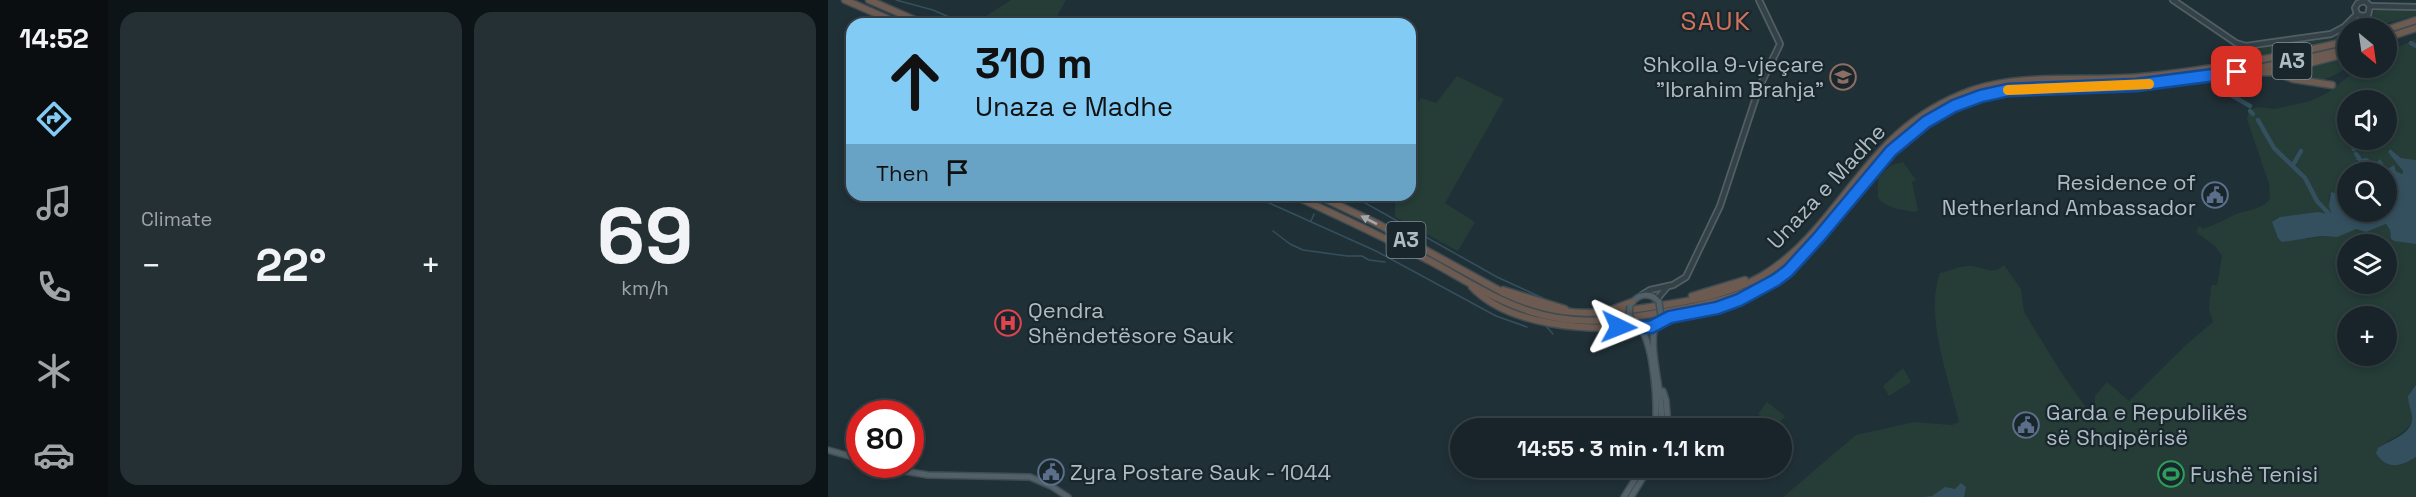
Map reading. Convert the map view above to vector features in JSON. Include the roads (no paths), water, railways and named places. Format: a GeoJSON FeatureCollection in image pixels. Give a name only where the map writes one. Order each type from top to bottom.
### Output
{"type":"FeatureCollection","features":[{"type":"Feature","properties":{"kind":"highway"},"geometry":{"type":"LineString","coordinates":[[845,0],[886,18]]}},
{"type":"Feature","properties":{"kind":"highway"},"geometry":{"type":"LineString","coordinates":[[869,0],[910,18]]}},
{"type":"Feature","properties":{"kind":"highway"},"geometry":{"type":"LineString","coordinates":[[2397,26],[2416,20]]}},
{"type":"Feature","properties":{"kind":"highway"},"geometry":{"type":"LineString","coordinates":[[2397,34],[2416,28]]}},
{"type":"Feature","properties":{"kind":"highway","name":"Unaza e Madhe"},"geometry":{"type":"LineString","coordinates":[[1330,201],[1378,224],[1494,288],[1528,304],[1556,311],[1606,314],[1717,295],[1740,287],[1763,275],[1804,243],[1897,135],[1928,112],[1962,94],[2016,81],[2138,78],[2206,70],[2337,43]]}},
{"type":"Feature","properties":{"kind":"highway","name":"Unaza e Madhe"},"geometry":{"type":"LineString","coordinates":[[1305,201],[1430,261],[1512,305],[1540,315],[1569,320],[1606,321],[1705,305],[1730,298],[1770,279],[1800,256],[1891,151],[1926,122],[1954,106],[1981,96],[2014,89],[2136,85],[2237,72],[2337,52]]}},
{"type":"Feature","properties":{"kind":"highway"},"geometry":{"type":"LineString","coordinates":[[2301,80],[2296,72],[2299,66],[2337,56]]}},
{"type":"Feature","properties":{"kind":"highway"},"geometry":{"type":"LineString","coordinates":[[2237,72],[2248,74],[2275,72],[2301,80],[2332,85]]}},
{"type":"Feature","properties":{"kind":"highway"},"geometry":{"type":"LineString","coordinates":[[1656,324],[1670,317],[1717,308],[1739,300],[1776,280],[1788,271],[1800,256]]}},
{"type":"Feature","properties":{"kind":"highway"},"geometry":{"type":"LineString","coordinates":[[1658,301],[1712,292],[1763,275]]}},
{"type":"Feature","properties":{"kind":"highway"},"geometry":{"type":"LineString","coordinates":[[1468,282],[1486,299],[1513,312],[1538,320],[1579,327],[1636,325]]}},
{"type":"Feature","properties":{"kind":"highway"},"geometry":{"type":"LineString","coordinates":[[1494,288],[1572,310],[1610,310],[1631,304]]}},
{"type":"Feature","properties":{"kind":"main road"},"geometry":{"type":"LineString","coordinates":[[1655,418],[1655,393],[1646,338],[1629,315],[1631,304],[1642,295],[1650,295],[1658,301],[1662,316],[1656,324],[1653,339],[1661,387],[1661,418]]}},
{"type":"Feature","properties":{"kind":"main road"},"geometry":{"type":"LineString","coordinates":[[1636,325],[1648,328],[1656,324]]}},
{"type":"Feature","properties":{"kind":"main road"},"geometry":{"type":"LineString","coordinates":[[1661,387],[1666,400],[1667,418]]}},
{"type":"Feature","properties":{"kind":"main road"},"geometry":{"type":"LineString","coordinates":[[828,450],[846,455]]}},
{"type":"Feature","properties":{"kind":"main road"},"geometry":{"type":"LineString","coordinates":[[924,474],[1030,477],[1051,486],[1068,497]]}},
{"type":"Feature","properties":{"kind":"main road"},"geometry":{"type":"LineString","coordinates":[[1624,497],[1636,478]]}},
{"type":"Feature","properties":{"kind":"main road"},"geometry":{"type":"LineString","coordinates":[[1631,497],[1643,478]]}},
{"type":"Feature","properties":{"kind":"street"},"geometry":{"type":"LineString","coordinates":[[1642,295],[1650,290],[1678,283],[1686,277],[1720,206],[1759,87],[1780,44],[1759,0]]}},
{"type":"Feature","properties":{"kind":"street"},"geometry":{"type":"LineString","coordinates":[[2173,0],[2236,43],[2246,46],[2331,34],[2344,27],[2357,14]]}},
{"type":"Feature","properties":{"kind":"street"},"geometry":{"type":"LineString","coordinates":[[2357,14],[2355,8],[2358,3],[2365,1],[2370,6],[2416,8]]}},
{"type":"Feature","properties":{"kind":"street"},"geometry":{"type":"LineString","coordinates":[[2357,14],[2368,15],[2370,6]]}},
{"type":"Feature","properties":{"kind":"street"},"geometry":{"type":"LineString","coordinates":[[1658,301],[1668,286]]}},
{"type":"Feature","properties":{"kind":"water"},"geometry":{"type":"Polygon","coordinates":[[[2391,150],[2401,158],[2416,160],[2416,244],[2397,241],[2397,234],[2390,234],[2386,224],[2366,232],[2356,229],[2344,234],[2337,234],[2337,237],[2321,236],[2282,242],[2278,238],[2272,222],[2280,217],[2318,212],[2332,215],[2329,206],[2331,192],[2337,197],[2337,222],[2397,222],[2397,172],[2402,174],[2403,171],[2388,152],[2391,150]]]}},
{"type":"Feature","properties":{"kind":"water"},"geometry":{"type":"Polygon","coordinates":[[[2367,158],[2372,162],[2360,162],[2355,159],[2367,158]]]}},
{"type":"Feature","properties":{"kind":"water"},"geometry":{"type":"Polygon","coordinates":[[[2416,385],[2416,457],[2399,465],[2389,464],[2376,453],[2378,448],[2405,432],[2412,422],[2408,396],[2416,385]]]}},
{"type":"Feature","properties":{"kind":"water"},"geometry":{"type":"Polygon","coordinates":[[[1961,483],[1966,487],[1964,497],[1924,497],[1932,496],[1945,487],[1955,489],[1961,483]]]}},
{"type":"Feature","properties":{"kind":"waterway"},"geometry":{"type":"LineString","coordinates":[[896,0],[933,10],[951,18]]}},
{"type":"Feature","properties":{"kind":"waterway"},"geometry":{"type":"LineString","coordinates":[[2411,43],[2416,46]]}},
{"type":"Feature","properties":{"kind":"waterway"},"geometry":{"type":"LineString","coordinates":[[2218,86],[2223,85],[2224,91],[2250,106]]}},
{"type":"Feature","properties":{"kind":"waterway"},"geometry":{"type":"LineString","coordinates":[[2250,111],[2253,114]]}},
{"type":"Feature","properties":{"kind":"waterway"},"geometry":{"type":"LineString","coordinates":[[2258,120],[2274,148],[2305,178],[2317,201],[2331,216]]}},
{"type":"Feature","properties":{"kind":"waterway"},"geometry":{"type":"LineString","coordinates":[[2293,165],[2301,151]]}},
{"type":"Feature","properties":{"kind":"waterway"},"geometry":{"type":"LineString","coordinates":[[2356,154],[2359,158]]}},
{"type":"Feature","properties":{"kind":"waterway"},"geometry":{"type":"LineString","coordinates":[[1362,201],[1497,277],[1547,300]]}},
{"type":"Feature","properties":{"kind":"waterway"},"geometry":{"type":"LineString","coordinates":[[1267,202],[1376,251],[1496,316],[1527,327]]}},
{"type":"Feature","properties":{"kind":"waterway"},"geometry":{"type":"LineString","coordinates":[[1311,221],[1314,214]]}},
{"type":"Feature","properties":{"kind":"waterway"},"geometry":{"type":"LineString","coordinates":[[1273,231],[1290,244],[1303,250],[1362,256],[1369,260],[1385,262]]}},
{"type":"Feature","properties":{"kind":"waterway"},"geometry":{"type":"LineString","coordinates":[[1546,326],[1553,334]]}},
{"type":"Feature","properties":{"kind":"place","name":"Shkolla 9-vjeçare \"Ibrahim Brahja\""},"geometry":{"type":"Point","coordinates":[1843,77]}},
{"type":"Feature","properties":{"kind":"place","name":"Residence of Netherland Ambassador"},"geometry":{"type":"Point","coordinates":[2215,195]}},
{"type":"Feature","properties":{"kind":"place","name":"Qendra Shëndetësore Sauk"},"geometry":{"type":"Point","coordinates":[1008,323]}},
{"type":"Feature","properties":{"kind":"place","name":"Garda e Republikës së Shqipërisë"},"geometry":{"type":"Point","coordinates":[2026,425]}},
{"type":"Feature","properties":{"kind":"place","name":"Zyra Postare Sauk - 1044"},"geometry":{"type":"Point","coordinates":[1051,472]}},
{"type":"Feature","properties":{"kind":"place","name":"Fushë Tenisi"},"geometry":{"type":"Point","coordinates":[2171,474]}},
{"type":"Feature","properties":{"kind":"district","name":"SAUK"},"geometry":{"type":"Point","coordinates":[1716,21]}}]}
